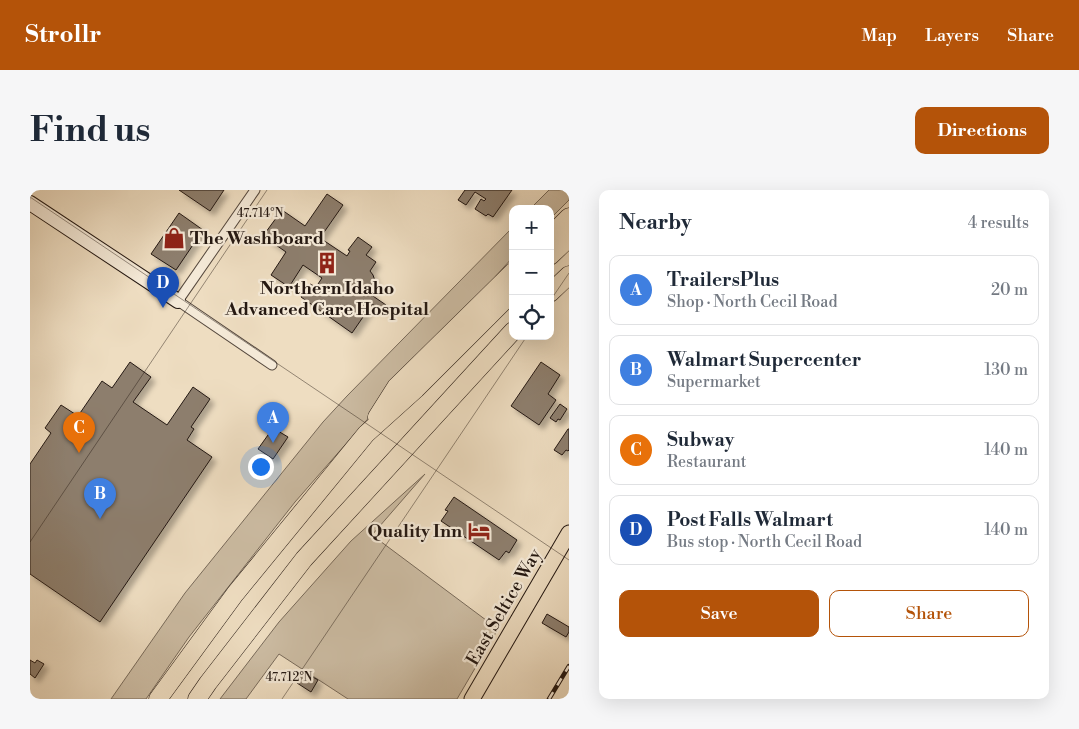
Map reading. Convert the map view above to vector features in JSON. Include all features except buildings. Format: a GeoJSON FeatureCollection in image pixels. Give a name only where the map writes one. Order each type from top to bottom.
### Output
{"type":"FeatureCollection","features":[{"type":"Feature","properties":{"kind":"highway"},"geometry":{"type":"LineString","coordinates":[[554,232],[569,217]]}},
{"type":"Feature","properties":{"kind":"highway"},"geometry":{"type":"LineString","coordinates":[[554,252],[569,238]]}},
{"type":"Feature","properties":{"kind":"highway"},"geometry":{"type":"LineString","coordinates":[[554,290],[569,275]]}},
{"type":"Feature","properties":{"kind":"highway"},"geometry":{"type":"LineString","coordinates":[[158,699],[235,594],[366,434],[396,387],[509,276]]}},
{"type":"Feature","properties":{"kind":"highway"},"geometry":{"type":"LineString","coordinates":[[554,296],[569,284]]}},
{"type":"Feature","properties":{"kind":"highway"},"geometry":{"type":"LineString","coordinates":[[366,434],[416,389],[510,295]]}},
{"type":"Feature","properties":{"kind":"highway"},"geometry":{"type":"LineString","coordinates":[[197,699],[304,558],[509,335]]}},
{"type":"Feature","properties":{"kind":"main road","name":"East Seltice Way"},"geometry":{"type":"LineString","coordinates":[[472,699],[567,543]]}},
{"type":"Feature","properties":{"kind":"street"},"geometry":{"type":"LineString","coordinates":[[178,301],[255,190]]}},
{"type":"Feature","properties":{"kind":"street"},"geometry":{"type":"LineString","coordinates":[[30,203],[272,365]]}},
{"type":"Feature","properties":{"kind":"shaded area"},"geometry":{"type":"Polygon","coordinates":[[[549,190],[569,190],[569,200],[554,215],[554,205],[534,205],[549,190]]]}},
{"type":"Feature","properties":{"kind":"shaded area"},"geometry":{"type":"Polygon","coordinates":[[[509,231],[509,261],[295,502],[189,637],[146,699],[111,699],[185,593],[323,422],[509,231]]]}},
{"type":"Feature","properties":{"kind":"shaded area"},"geometry":{"type":"Polygon","coordinates":[[[425,474],[372,535],[498,629],[457,699],[348,699],[279,654],[246,699],[220,699],[279,622],[351,541],[425,474]]]}},
{"type":"Feature","properties":{"kind":"railway"},"geometry":{"type":"LineString","coordinates":[[549,699],[569,666]]}},
{"type":"Feature","properties":{"kind":"place","name":"The Washboard"},"geometry":{"type":"Point","coordinates":[174,238]}},
{"type":"Feature","properties":{"kind":"place","name":"Northern Idaho Advanced Care Hospital"},"geometry":{"type":"Point","coordinates":[327,263]}},
{"type":"Feature","properties":{"kind":"place","name":"Post Falls Walmart"},"geometry":{"type":"Point","coordinates":[163,308]}},
{"type":"Feature","properties":{"kind":"place","name":"TrailersPlus"},"geometry":{"type":"Point","coordinates":[273,443]}},
{"type":"Feature","properties":{"kind":"place","name":"Subway"},"geometry":{"type":"Point","coordinates":[79,453]}},
{"type":"Feature","properties":{"kind":"place","name":"Walmart Supercenter"},"geometry":{"type":"Point","coordinates":[100,519]}},
{"type":"Feature","properties":{"kind":"place","name":"Quality Inn"},"geometry":{"type":"Point","coordinates":[479,531]}}]}
